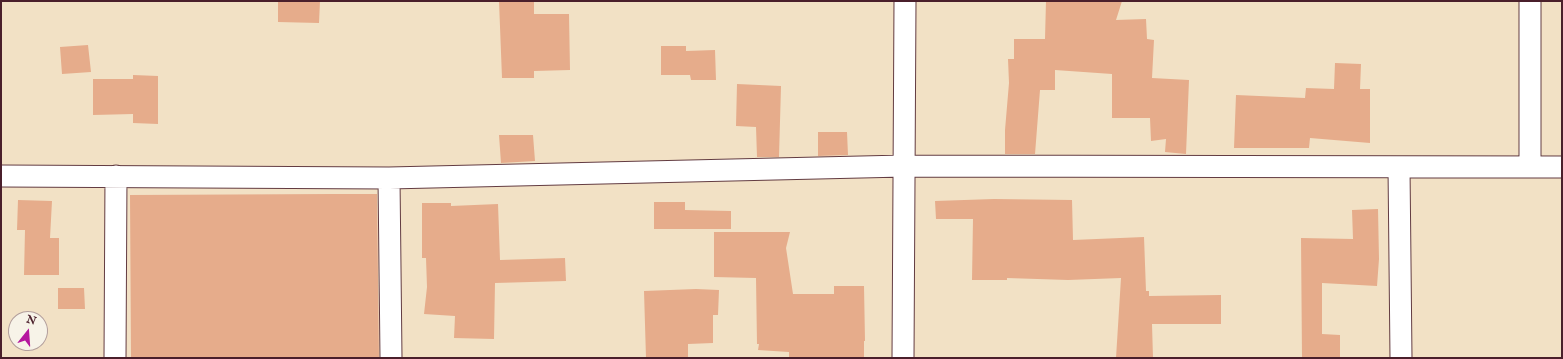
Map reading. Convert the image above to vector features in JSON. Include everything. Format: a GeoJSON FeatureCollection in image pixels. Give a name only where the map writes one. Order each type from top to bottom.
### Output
{"type":"FeatureCollection","features":[{"type":"Feature","properties":{"kind":"street"},"geometry":{"type":"LineString","coordinates":[[903,358],[905,1]]}},
{"type":"Feature","properties":{"kind":"street"},"geometry":{"type":"LineString","coordinates":[[1530,1],[1530,167]]}},
{"type":"Feature","properties":{"kind":"street"},"geometry":{"type":"LineString","coordinates":[[1,176],[389,178],[904,166],[1562,167]]}},
{"type":"Feature","properties":{"kind":"street"},"geometry":{"type":"LineString","coordinates":[[1399,167],[1401,358]]}},
{"type":"Feature","properties":{"kind":"street"},"geometry":{"type":"LineString","coordinates":[[116,176],[116,358]]}},
{"type":"Feature","properties":{"kind":"street"},"geometry":{"type":"LineString","coordinates":[[389,178],[391,358]]}},
{"type":"Feature","properties":{"kind":"building"},"geometry":{"type":"Polygon","coordinates":[[[278,1],[320,1],[319,23],[278,22],[278,1]]]}},
{"type":"Feature","properties":{"kind":"building"},"geometry":{"type":"Polygon","coordinates":[[[499,1],[534,1],[534,14],[569,14],[570,70],[534,71],[534,78],[502,78],[499,1]]]}},
{"type":"Feature","properties":{"kind":"building"},"geometry":{"type":"Polygon","coordinates":[[[1046,1],[1122,1],[1116,20],[1146,19],[1147,39],[1154,40],[1152,78],[1189,80],[1186,154],[1165,152],[1166,139],[1151,141],[1150,118],[1112,118],[1112,74],[1055,70],[1055,90],[1040,90],[1035,154],[1005,154],[1005,130],[1009,83],[1008,59],[1014,59],[1014,39],[1045,39],[1046,1]]]}},
{"type":"Feature","properties":{"kind":"building"},"geometry":{"type":"Polygon","coordinates":[[[88,45],[91,72],[62,74],[60,47],[88,45]]]}},
{"type":"Feature","properties":{"kind":"building"},"geometry":{"type":"Polygon","coordinates":[[[661,46],[686,46],[686,51],[715,50],[716,80],[691,80],[690,75],[661,75],[661,46]]]}},
{"type":"Feature","properties":{"kind":"building"},"geometry":{"type":"Polygon","coordinates":[[[1335,63],[1361,64],[1360,89],[1370,89],[1370,143],[1310,138],[1309,148],[1234,148],[1236,95],[1305,98],[1306,88],[1334,89],[1335,63]]]}},
{"type":"Feature","properties":{"kind":"building"},"geometry":{"type":"Polygon","coordinates":[[[133,75],[158,76],[158,124],[133,123],[133,114],[93,115],[93,79],[133,79],[133,75]]]}},
{"type":"Feature","properties":{"kind":"building"},"geometry":{"type":"Polygon","coordinates":[[[737,84],[781,86],[779,157],[757,157],[756,127],[736,126],[737,84]]]}},
{"type":"Feature","properties":{"kind":"building"},"geometry":{"type":"Polygon","coordinates":[[[818,132],[847,132],[848,155],[818,156],[818,132]]]}},
{"type":"Feature","properties":{"kind":"building"},"geometry":{"type":"Polygon","coordinates":[[[499,135],[533,135],[535,161],[501,163],[499,135]]]}},
{"type":"Feature","properties":{"kind":"building"},"geometry":{"type":"Polygon","coordinates":[[[377,194],[379,358],[131,358],[130,195],[377,194]]]}},
{"type":"Feature","properties":{"kind":"building"},"geometry":{"type":"Polygon","coordinates":[[[994,199],[1072,200],[1073,240],[1144,237],[1146,291],[1149,291],[1149,296],[1221,295],[1221,324],[1152,324],[1153,358],[1116,358],[1121,278],[1068,280],[1007,278],[1007,280],[972,280],[973,219],[936,219],[935,201],[994,199]]]}},
{"type":"Feature","properties":{"kind":"building"},"geometry":{"type":"Polygon","coordinates":[[[18,200],[52,201],[50,238],[59,238],[59,275],[24,275],[25,230],[17,230],[18,200]]]}},
{"type":"Feature","properties":{"kind":"building"},"geometry":{"type":"Polygon","coordinates":[[[654,202],[685,202],[685,210],[731,211],[731,229],[654,229],[654,202]]]}},
{"type":"Feature","properties":{"kind":"building"},"geometry":{"type":"Polygon","coordinates":[[[422,203],[451,203],[451,206],[498,204],[500,260],[565,258],[566,281],[495,283],[494,339],[454,338],[455,316],[424,314],[427,287],[426,258],[422,258],[422,203]]]}},
{"type":"Feature","properties":{"kind":"building"},"geometry":{"type":"Polygon","coordinates":[[[1378,209],[1379,259],[1377,286],[1322,283],[1322,334],[1340,335],[1340,358],[1302,358],[1301,238],[1353,239],[1352,210],[1378,209]]]}},
{"type":"Feature","properties":{"kind":"building"},"geometry":{"type":"Polygon","coordinates":[[[714,232],[790,232],[786,248],[793,294],[834,294],[834,286],[864,286],[864,358],[789,358],[789,352],[758,350],[756,278],[714,277],[714,232]]]}},
{"type":"Feature","properties":{"kind":"building"},"geometry":{"type":"Polygon","coordinates":[[[58,288],[84,288],[85,309],[58,309],[58,288]]]}},
{"type":"Feature","properties":{"kind":"building"},"geometry":{"type":"Polygon","coordinates":[[[696,289],[719,290],[718,315],[713,315],[713,343],[688,344],[688,358],[646,358],[644,291],[696,289]]]}}]}
